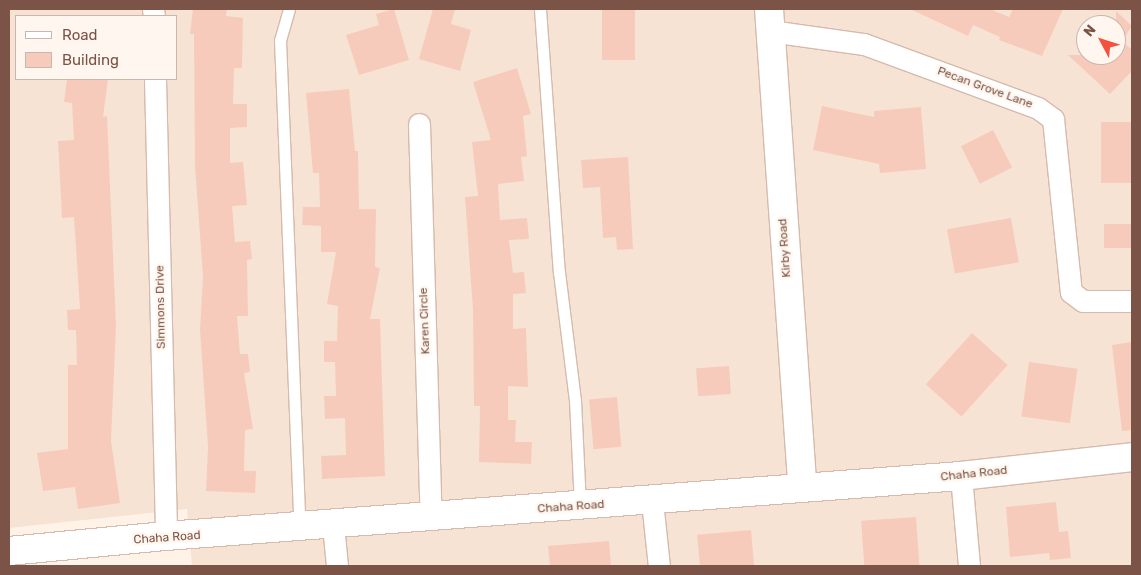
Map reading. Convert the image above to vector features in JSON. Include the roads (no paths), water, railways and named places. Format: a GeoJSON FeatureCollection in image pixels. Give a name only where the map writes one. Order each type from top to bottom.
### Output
{"type":"FeatureCollection","features":[{"type":"Feature","properties":{"kind":"street","name":"Pecan Grove Lane"},"geometry":{"type":"LineString","coordinates":[[770,20],[864,44],[1046,113],[1053,119],[1057,138],[1070,292],[1083,301],[1132,301]]}},
{"type":"Feature","properties":{"kind":"street","name":"Kirby Road"},"geometry":{"type":"LineString","coordinates":[[770,20],[802,486]]}},
{"type":"Feature","properties":{"kind":"street","name":"Simmons Drive"},"geometry":{"type":"LineString","coordinates":[[155,80],[166,536]]}},
{"type":"Feature","properties":{"kind":"street","name":"Karen Circle"},"geometry":{"type":"LineString","coordinates":[[419,124],[431,518]]}},
{"type":"Feature","properties":{"kind":"street","name":"Chaha Road"},"geometry":{"type":"LineString","coordinates":[[9,551],[166,536],[300,528],[652,501],[802,486],[961,476],[1132,457]]}},
{"type":"Feature","properties":{"kind":"street"},"geometry":{"type":"LineString","coordinates":[[961,476],[969,566]]}},
{"type":"Feature","properties":{"kind":"street"},"geometry":{"type":"LineString","coordinates":[[652,501],[658,566]]}},
{"type":"Feature","properties":{"kind":"street"},"geometry":{"type":"LineString","coordinates":[[334,525],[337,566]]}},
{"type":"Feature","properties":{"kind":"lane"},"geometry":{"type":"LineString","coordinates":[[289,9],[280,40],[300,528]]}},
{"type":"Feature","properties":{"kind":"lane"},"geometry":{"type":"LineString","coordinates":[[540,9],[560,272],[575,400],[580,506]]}}]}
